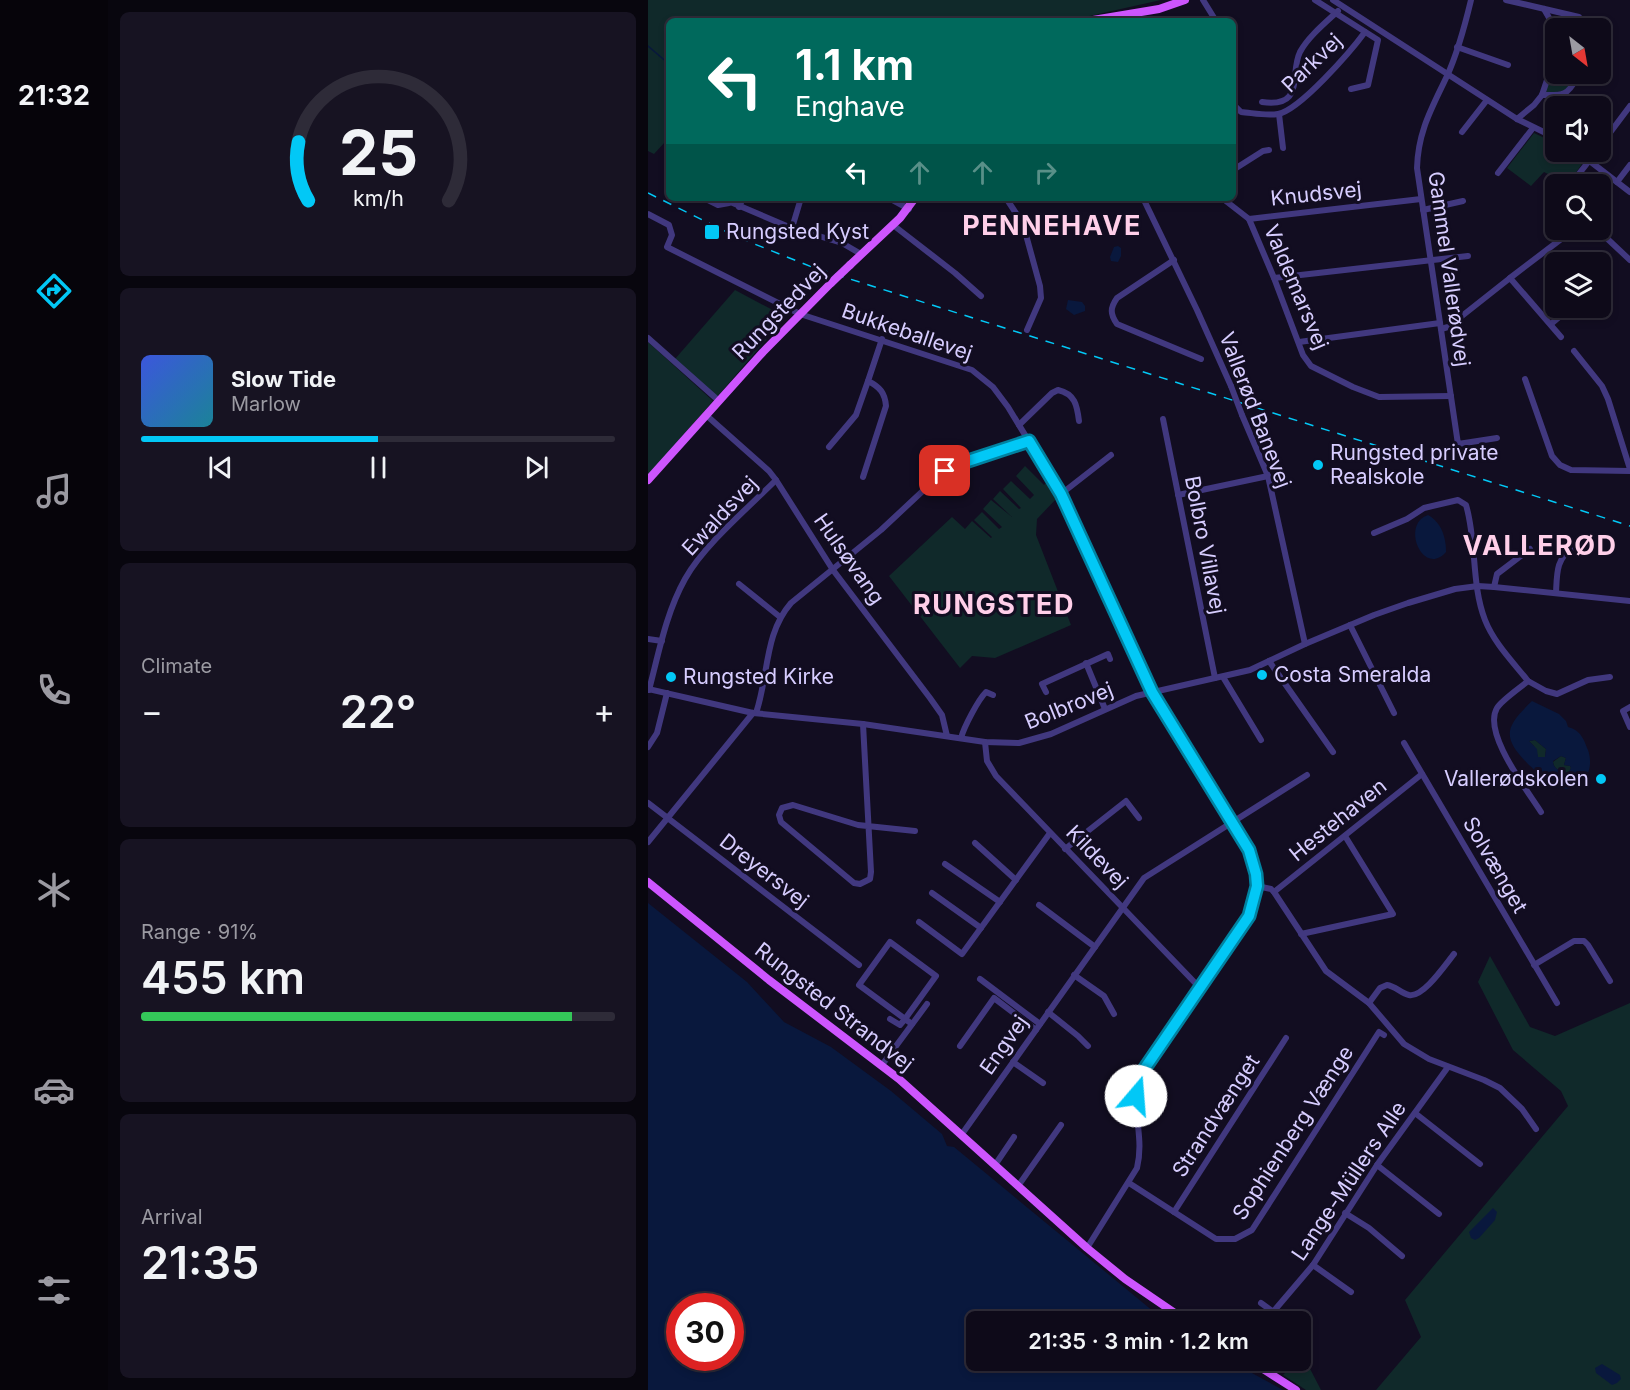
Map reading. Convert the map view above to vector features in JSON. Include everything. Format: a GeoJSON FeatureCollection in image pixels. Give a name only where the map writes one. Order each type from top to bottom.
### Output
{"type":"FeatureCollection","features":[{"type":"Feature","properties":{"kind":"main road"},"geometry":{"type":"LineString","coordinates":[[1122,18],[1185,0]]}},
{"type":"Feature","properties":{"kind":"main road","name":"Rungstedvej"},"geometry":{"type":"LineString","coordinates":[[648,480],[800,314],[893,225],[909,209],[913,201]]}},
{"type":"Feature","properties":{"kind":"main road","name":"Rungsted Strandvej"},"geometry":{"type":"LineString","coordinates":[[648,882],[769,980],[882,1065],[962,1134],[1087,1248],[1125,1279],[1172,1311]]}},
{"type":"Feature","properties":{"kind":"main road"},"geometry":{"type":"LineString","coordinates":[[1266,1371],[1296,1390]]}},
{"type":"Feature","properties":{"kind":"street"},"geometry":{"type":"LineString","coordinates":[[1203,0],[1214,18]]}},
{"type":"Feature","properties":{"kind":"street"},"geometry":{"type":"LineString","coordinates":[[1315,0],[1378,40],[1368,85],[1351,89]]}},
{"type":"Feature","properties":{"kind":"street"},"geometry":{"type":"LineString","coordinates":[[1333,0],[1487,100],[1545,133]]}},
{"type":"Feature","properties":{"kind":"street","name":"Gammel Vallerødvej"},"geometry":{"type":"LineString","coordinates":[[1471,0],[1448,75],[1428,114],[1421,134],[1417,168],[1458,444],[1497,438]]}},
{"type":"Feature","properties":{"kind":"street"},"geometry":{"type":"LineString","coordinates":[[1506,0],[1579,17]]}},
{"type":"Feature","properties":{"kind":"street"},"geometry":{"type":"LineString","coordinates":[[1262,102],[1272,103],[1287,97],[1293,91],[1299,54],[1304,45],[1342,7]]}},
{"type":"Feature","properties":{"kind":"street"},"geometry":{"type":"LineString","coordinates":[[1544,9],[1549,18]]}},
{"type":"Feature","properties":{"kind":"street","name":"Parkvej"},"geometry":{"type":"LineString","coordinates":[[1236,107],[1241,112],[1279,114],[1288,110],[1311,91],[1355,46],[1365,32]]}},
{"type":"Feature","properties":{"kind":"street"},"geometry":{"type":"LineString","coordinates":[[1457,47],[1508,65]]}},
{"type":"Feature","properties":{"kind":"street"},"geometry":{"type":"LineString","coordinates":[[1516,118],[1534,105],[1542,95],[1546,84]]}},
{"type":"Feature","properties":{"kind":"street"},"geometry":{"type":"LineString","coordinates":[[1542,95],[1566,93],[1573,84]]}},
{"type":"Feature","properties":{"kind":"street"},"geometry":{"type":"LineString","coordinates":[[1462,132],[1487,100]]}},
{"type":"Feature","properties":{"kind":"street"},"geometry":{"type":"LineString","coordinates":[[1611,131],[1630,106]]}},
{"type":"Feature","properties":{"kind":"street","name":"Parkvej"},"geometry":{"type":"LineString","coordinates":[[1279,114],[1283,148]]}},
{"type":"Feature","properties":{"kind":"street"},"geometry":{"type":"LineString","coordinates":[[1498,173],[1533,128]]}},
{"type":"Feature","properties":{"kind":"street"},"geometry":{"type":"LineString","coordinates":[[1236,168],[1263,151],[1269,150]]}},
{"type":"Feature","properties":{"kind":"street"},"geometry":{"type":"LineString","coordinates":[[1592,162],[1630,192]]}},
{"type":"Feature","properties":{"kind":"street"},"geometry":{"type":"LineString","coordinates":[[1617,182],[1630,165]]}},
{"type":"Feature","properties":{"kind":"street","name":"Knudsvej"},"geometry":{"type":"LineString","coordinates":[[1226,201],[1250,219],[1421,199]]}},
{"type":"Feature","properties":{"kind":"street"},"geometry":{"type":"LineString","coordinates":[[710,201],[718,205],[729,203]]}},
{"type":"Feature","properties":{"kind":"street"},"geometry":{"type":"LineString","coordinates":[[726,201],[792,228],[842,243],[861,254]]}},
{"type":"Feature","properties":{"kind":"street"},"geometry":{"type":"LineString","coordinates":[[739,207],[742,201]]}},
{"type":"Feature","properties":{"kind":"street"},"geometry":{"type":"LineString","coordinates":[[792,228],[800,201]]}},
{"type":"Feature","properties":{"kind":"street"},"geometry":{"type":"LineString","coordinates":[[895,201],[909,209]]}},
{"type":"Feature","properties":{"kind":"street"},"geometry":{"type":"LineString","coordinates":[[1008,201],[1023,224],[1040,286],[1041,298],[1028,330]]}},
{"type":"Feature","properties":{"kind":"street","name":"Vallerød Banevej"},"geometry":{"type":"LineString","coordinates":[[1144,201],[1231,386],[1268,476],[1305,644]]}},
{"type":"Feature","properties":{"kind":"street"},"geometry":{"type":"LineString","coordinates":[[1423,210],[1463,201]]}},
{"type":"Feature","properties":{"kind":"street","name":"Bukkeballevej"},"geometry":{"type":"LineString","coordinates":[[648,214],[671,227],[672,235],[667,247],[800,314],[972,370],[993,387],[1061,494],[1152,692],[1249,850],[1257,886],[1249,916],[1145,1068],[1139,1082],[1136,1111],[1140,1141],[1137,1168],[1087,1248]]}},
{"type":"Feature","properties":{"kind":"street","name":"Valdemarsvej"},"geometry":{"type":"LineString","coordinates":[[1250,219],[1303,355],[1311,366],[1379,397],[1451,396]]}},
{"type":"Feature","properties":{"kind":"street"},"geometry":{"type":"LineString","coordinates":[[893,225],[981,296]]}},
{"type":"Feature","properties":{"kind":"street"},"geometry":{"type":"LineString","coordinates":[[1299,342],[1448,327],[1560,240]]}},
{"type":"Feature","properties":{"kind":"street"},"geometry":{"type":"LineString","coordinates":[[1609,240],[1630,260]]}},
{"type":"Feature","properties":{"kind":"street"},"geometry":{"type":"LineString","coordinates":[[1274,278],[1468,256]]}},
{"type":"Feature","properties":{"kind":"street"},"geometry":{"type":"LineString","coordinates":[[1174,260],[1117,298],[1111,309],[1112,316],[1117,324],[1201,359]]}},
{"type":"Feature","properties":{"kind":"street"},"geometry":{"type":"LineString","coordinates":[[1510,278],[1562,337]]}},
{"type":"Feature","properties":{"kind":"street"},"geometry":{"type":"LineString","coordinates":[[1551,324],[1558,318]]}},
{"type":"Feature","properties":{"kind":"street"},"geometry":{"type":"LineString","coordinates":[[648,338],[718,401]]}},
{"type":"Feature","properties":{"kind":"street"},"geometry":{"type":"LineString","coordinates":[[829,447],[856,415],[882,339]]}},
{"type":"Feature","properties":{"kind":"street"},"geometry":{"type":"LineString","coordinates":[[1525,379],[1552,456],[1560,465],[1571,470],[1630,470],[1602,386],[1574,351]]}},
{"type":"Feature","properties":{"kind":"street"},"geometry":{"type":"LineString","coordinates":[[863,477],[886,406],[882,391],[877,385],[868,381]]}},
{"type":"Feature","properties":{"kind":"street"},"geometry":{"type":"LineString","coordinates":[[1019,425],[1058,390],[1073,397],[1079,421]]}},
{"type":"Feature","properties":{"kind":"street","name":"Hulsøvang"},"geometry":{"type":"LineString","coordinates":[[706,415],[769,471],[776,480],[833,570],[942,715],[947,736]]}},
{"type":"Feature","properties":{"kind":"street","name":"Bolbro Villavej"},"geometry":{"type":"LineString","coordinates":[[1163,419],[1215,678]]}},
{"type":"Feature","properties":{"kind":"street"},"geometry":{"type":"LineString","coordinates":[[648,842],[754,713],[764,686],[772,636],[780,617],[791,603],[881,530],[942,473],[968,461],[1029,441]]}},
{"type":"Feature","properties":{"kind":"street"},"geometry":{"type":"LineString","coordinates":[[1061,494],[1111,455]]}},
{"type":"Feature","properties":{"kind":"street"},"geometry":{"type":"LineString","coordinates":[[1178,495],[1268,476]]}},
{"type":"Feature","properties":{"kind":"street","name":"Ewaldsvej"},"geometry":{"type":"LineString","coordinates":[[649,689],[676,596],[694,565],[776,480]]}},
{"type":"Feature","properties":{"kind":"street"},"geometry":{"type":"LineString","coordinates":[[1374,533],[1407,519],[1424,508],[1461,501],[1467,510],[1480,604],[1489,628],[1528,681],[1557,694],[1588,680],[1610,676]]}},
{"type":"Feature","properties":{"kind":"street"},"geometry":{"type":"LineString","coordinates":[[1556,593],[1558,565],[1566,552],[1573,547]]}},
{"type":"Feature","properties":{"kind":"street"},"geometry":{"type":"LineString","coordinates":[[1494,587],[1497,574],[1530,549]]}},
{"type":"Feature","properties":{"kind":"street"},"geometry":{"type":"LineString","coordinates":[[740,584],[780,617]]}},
{"type":"Feature","properties":{"kind":"street","name":"Bolbrovej"},"geometry":{"type":"LineString","coordinates":[[649,689],[754,713],[863,724],[1003,744],[1035,740],[1136,696],[1250,670],[1350,625],[1407,603],[1455,589],[1478,586],[1494,587],[1630,601]]}},
{"type":"Feature","properties":{"kind":"street"},"geometry":{"type":"LineString","coordinates":[[1350,625],[1394,713]]}},
{"type":"Feature","properties":{"kind":"street"},"geometry":{"type":"LineString","coordinates":[[648,639],[662,641]]}},
{"type":"Feature","properties":{"kind":"street"},"geometry":{"type":"LineString","coordinates":[[1046,692],[1042,684],[1108,654],[1110,659]]}},
{"type":"Feature","properties":{"kind":"street"},"geometry":{"type":"LineString","coordinates":[[1269,661],[1333,752]]}},
{"type":"Feature","properties":{"kind":"street"},"geometry":{"type":"LineString","coordinates":[[1086,663],[1105,710]]}},
{"type":"Feature","properties":{"kind":"street"},"geometry":{"type":"LineString","coordinates":[[1223,676],[1261,740]]}},
{"type":"Feature","properties":{"kind":"street"},"geometry":{"type":"LineString","coordinates":[[1528,681],[1497,708],[1494,727],[1502,750],[1541,812]]}},
{"type":"Feature","properties":{"kind":"street"},"geometry":{"type":"LineString","coordinates":[[961,738],[963,728],[981,696],[986,692],[993,695]]}},
{"type":"Feature","properties":{"kind":"street"},"geometry":{"type":"LineString","coordinates":[[648,747],[657,733],[667,693]]}},
{"type":"Feature","properties":{"kind":"street"},"geometry":{"type":"LineString","coordinates":[[1630,707],[1623,711],[1630,727]]}},
{"type":"Feature","properties":{"kind":"street"},"geometry":{"type":"LineString","coordinates":[[863,724],[869,827],[870,879],[860,884],[854,883],[783,825],[779,815],[785,806],[793,805],[869,827],[915,831]]}},
{"type":"Feature","properties":{"kind":"street","name":"Kildevej"},"geometry":{"type":"LineString","coordinates":[[985,742],[987,761],[996,776],[1200,988]]}},
{"type":"Feature","properties":{"kind":"street","name":"Solvænget"},"geometry":{"type":"LineString","coordinates":[[1404,743],[1557,1003]]}},
{"type":"Feature","properties":{"kind":"street","name":"Hestehaven"},"geometry":{"type":"LineString","coordinates":[[1274,892],[1422,774]]}},
{"type":"Feature","properties":{"kind":"street","name":"Engvej"},"geometry":{"type":"LineString","coordinates":[[962,1134],[1147,875],[1307,775]]}},
{"type":"Feature","properties":{"kind":"street"},"geometry":{"type":"LineString","coordinates":[[1065,849],[1126,801],[1139,818]]}},
{"type":"Feature","properties":{"kind":"street","name":"Dreyersvej"},"geometry":{"type":"LineString","coordinates":[[648,803],[859,965]]}},
{"type":"Feature","properties":{"kind":"street"},"geometry":{"type":"LineString","coordinates":[[919,922],[962,954],[1050,832]]}},
{"type":"Feature","properties":{"kind":"street"},"geometry":{"type":"LineString","coordinates":[[1301,934],[1393,914],[1345,836]]}},
{"type":"Feature","properties":{"kind":"street"},"geometry":{"type":"LineString","coordinates":[[975,843],[1016,880]]}},
{"type":"Feature","properties":{"kind":"street"},"geometry":{"type":"LineString","coordinates":[[945,864],[1000,902]]}},
{"type":"Feature","properties":{"kind":"street"},"geometry":{"type":"LineString","coordinates":[[1257,886],[1271,889],[1274,892],[1326,971],[1369,1003],[1404,1044],[1429,1059],[1500,1088],[1517,1104],[1536,1129]]}},
{"type":"Feature","properties":{"kind":"street"},"geometry":{"type":"LineString","coordinates":[[932,893],[981,928]]}},
{"type":"Feature","properties":{"kind":"street"},"geometry":{"type":"LineString","coordinates":[[1039,905],[1095,947]]}},
{"type":"Feature","properties":{"kind":"street"},"geometry":{"type":"LineString","coordinates":[[1534,965],[1574,941],[1584,941],[1610,981]]}},
{"type":"Feature","properties":{"kind":"street"},"geometry":{"type":"LineString","coordinates":[[890,1019],[900,1026],[905,1019],[936,976],[890,942],[859,986],[905,1019],[912,1024]]}},
{"type":"Feature","properties":{"kind":"street"},"geometry":{"type":"LineString","coordinates":[[1369,1003],[1380,988],[1387,985],[1407,994],[1422,992],[1454,954]]}},
{"type":"Feature","properties":{"kind":"street"},"geometry":{"type":"LineString","coordinates":[[1074,975],[1104,996],[1114,1014]]}},
{"type":"Feature","properties":{"kind":"street"},"geometry":{"type":"LineString","coordinates":[[980,979],[1038,1027]]}},
{"type":"Feature","properties":{"kind":"street"},"geometry":{"type":"LineString","coordinates":[[960,1046],[994,998],[1038,1027]]}},
{"type":"Feature","properties":{"kind":"street"},"geometry":{"type":"LineString","coordinates":[[882,1065],[927,1004]]}},
{"type":"Feature","properties":{"kind":"street"},"geometry":{"type":"LineString","coordinates":[[1048,1012],[1088,1046]]}},
{"type":"Feature","properties":{"kind":"street","name":"Sophienberg Vænge"},"geometry":{"type":"LineString","coordinates":[[1129,1183],[1216,1239],[1235,1239],[1252,1230],[1379,1032],[1384,1035]]}},
{"type":"Feature","properties":{"kind":"street","name":"Strandvænget"},"geometry":{"type":"LineString","coordinates":[[1174,1212],[1286,1038]]}},
{"type":"Feature","properties":{"kind":"street"},"geometry":{"type":"LineString","coordinates":[[1013,1062],[1043,1083]]}},
{"type":"Feature","properties":{"kind":"street","name":"Lange-Müllers Alle"},"geometry":{"type":"LineString","coordinates":[[1274,1311],[1313,1265],[1377,1165],[1449,1066]]}},
{"type":"Feature","properties":{"kind":"street"},"geometry":{"type":"LineString","coordinates":[[1415,1113],[1480,1164]]}},
{"type":"Feature","properties":{"kind":"street"},"geometry":{"type":"LineString","coordinates":[[1018,1186],[1061,1125]]}},
{"type":"Feature","properties":{"kind":"street"},"geometry":{"type":"LineString","coordinates":[[995,1165],[1014,1137]]}},
{"type":"Feature","properties":{"kind":"street"},"geometry":{"type":"LineString","coordinates":[[1377,1165],[1439,1214]]}},
{"type":"Feature","properties":{"kind":"street"},"geometry":{"type":"LineString","coordinates":[[1345,1213],[1369,1228],[1402,1256]]}},
{"type":"Feature","properties":{"kind":"street"},"geometry":{"type":"LineString","coordinates":[[1313,1265],[1351,1292]]}},
{"type":"Feature","properties":{"kind":"street"},"geometry":{"type":"LineString","coordinates":[[1261,1303],[1272,1311]]}},
{"type":"Feature","properties":{"kind":"green space"},"geometry":{"type":"Polygon","coordinates":[[[648,0],[1161,0],[1080,18],[666,18],[666,142],[654,154],[648,151],[648,0]]]}},
{"type":"Feature","properties":{"kind":"green space"},"geometry":{"type":"Polygon","coordinates":[[[1548,84],[1570,84],[1565,91],[1546,93],[1548,84]]]}},
{"type":"Feature","properties":{"kind":"green space"},"geometry":{"type":"Polygon","coordinates":[[[1534,133],[1545,138],[1545,162],[1583,162],[1575,174],[1544,172],[1531,186],[1507,168],[1534,133]]]}},
{"type":"Feature","properties":{"kind":"green space"},"geometry":{"type":"Polygon","coordinates":[[[735,290],[782,315],[783,320],[717,397],[675,359],[735,290]]]}},
{"type":"Feature","properties":{"kind":"green space"},"geometry":{"type":"Polygon","coordinates":[[[648,342],[713,401],[648,475],[648,342]]]}},
{"type":"Feature","properties":{"kind":"green space"},"geometry":{"type":"Polygon","coordinates":[[[1025,466],[1044,485],[1048,481],[1058,497],[1037,519],[1036,535],[1071,625],[995,658],[972,656],[960,668],[889,576],[952,517],[965,529],[972,521],[991,538],[974,520],[982,512],[999,529],[1002,527],[983,509],[991,500],[1012,517],[993,499],[1000,491],[1019,509],[1021,508],[1003,489],[1011,481],[1030,499],[1034,495],[1016,476],[1025,466]]]}},
{"type":"Feature","properties":{"kind":"green space"},"geometry":{"type":"Polygon","coordinates":[[[1535,740],[1546,749],[1545,757],[1538,757],[1534,746],[1529,741],[1535,740]]]}},
{"type":"Feature","properties":{"kind":"green space"},"geometry":{"type":"Polygon","coordinates":[[[1561,756],[1566,758],[1564,765],[1571,768],[1568,774],[1558,770],[1554,765],[1553,762],[1561,756]]]}},
{"type":"Feature","properties":{"kind":"green space"},"geometry":{"type":"Polygon","coordinates":[[[1490,956],[1530,1027],[1555,1036],[1630,1003],[1630,1390],[1376,1390],[1421,1337],[1405,1300],[1568,1106],[1561,1091],[1513,1050],[1478,982],[1490,956]]]}},
{"type":"Feature","properties":{"kind":"green space"},"geometry":{"type":"Polygon","coordinates":[[[1287,1371],[1311,1371],[1321,1390],[1306,1390],[1283,1375],[1287,1371]]]}},
{"type":"Feature","properties":{"kind":"water"},"geometry":{"type":"Polygon","coordinates":[[[1114,247],[1121,248],[1121,256],[1118,262],[1111,261],[1110,257],[1114,247]]]}},
{"type":"Feature","properties":{"kind":"water"},"geometry":{"type":"Polygon","coordinates":[[[1068,300],[1082,302],[1085,311],[1074,315],[1066,309],[1068,300]]]}},
{"type":"Feature","properties":{"kind":"water"},"geometry":{"type":"Polygon","coordinates":[[[1428,515],[1437,522],[1445,541],[1446,552],[1437,558],[1430,558],[1423,554],[1415,538],[1420,520],[1428,515]]]}},
{"type":"Feature","properties":{"kind":"water"},"geometry":{"type":"Polygon","coordinates":[[[1532,701],[1559,714],[1568,727],[1576,730],[1581,736],[1590,760],[1587,776],[1582,782],[1568,789],[1559,788],[1550,784],[1520,755],[1514,747],[1510,732],[1516,718],[1532,701]],[[1535,740],[1529,741],[1537,749],[1538,757],[1545,757],[1546,749],[1535,740]],[[1561,756],[1553,761],[1553,764],[1558,770],[1568,773],[1571,768],[1564,765],[1566,758],[1561,756]]]}},
{"type":"Feature","properties":{"kind":"water"},"geometry":{"type":"Polygon","coordinates":[[[648,903],[747,982],[784,1022],[831,1047],[891,1091],[942,1134],[947,1146],[954,1147],[1153,1311],[966,1311],[966,1371],[1248,1371],[1283,1390],[648,1390],[648,903]]]}},
{"type":"Feature","properties":{"kind":"water"},"geometry":{"type":"Polygon","coordinates":[[[1493,1208],[1497,1212],[1495,1220],[1479,1238],[1475,1240],[1471,1238],[1469,1232],[1493,1208]]]}},
{"type":"Feature","properties":{"kind":"water"},"geometry":{"type":"Polygon","coordinates":[[[1602,1364],[1620,1375],[1621,1379],[1617,1383],[1612,1385],[1596,1373],[1595,1368],[1602,1364]]]}},
{"type":"Feature","properties":{"kind":"waterway"},"geometry":{"type":"LineString","coordinates":[[648,46],[666,61]]}},
{"type":"Feature","properties":{"kind":"railway"},"geometry":{"type":"LineString","coordinates":[[648,193],[737,237],[812,267],[1630,526]]}},
{"type":"Feature","properties":{"kind":"place","name":"Rungsted Kyst"},"geometry":{"type":"Point","coordinates":[712,232]}},
{"type":"Feature","properties":{"kind":"place","name":"Rungsted private Realskole"},"geometry":{"type":"Point","coordinates":[1318,465]}},
{"type":"Feature","properties":{"kind":"place","name":"Costa Smeralda"},"geometry":{"type":"Point","coordinates":[1262,675]}},
{"type":"Feature","properties":{"kind":"place","name":"Rungsted Kirke"},"geometry":{"type":"Point","coordinates":[671,677]}},
{"type":"Feature","properties":{"kind":"place","name":"Vallerødskolen"},"geometry":{"type":"Point","coordinates":[1601,779]}},
{"type":"Feature","properties":{"kind":"district","name":"PENNEHAVE"},"geometry":{"type":"Point","coordinates":[1052,226]}},
{"type":"Feature","properties":{"kind":"district","name":"VALLERØD"},"geometry":{"type":"Point","coordinates":[1540,546]}},
{"type":"Feature","properties":{"kind":"district","name":"RUNGSTED"},"geometry":{"type":"Point","coordinates":[994,605]}},
{"type":"Feature","properties":{"kind":"route"},"geometry":{"type":"LineString","coordinates":[[945,471],[1029,441],[1061,494],[1152,692],[1249,850],[1254,862],[1257,886],[1249,916],[1145,1068],[1136,1096]]}}]}
